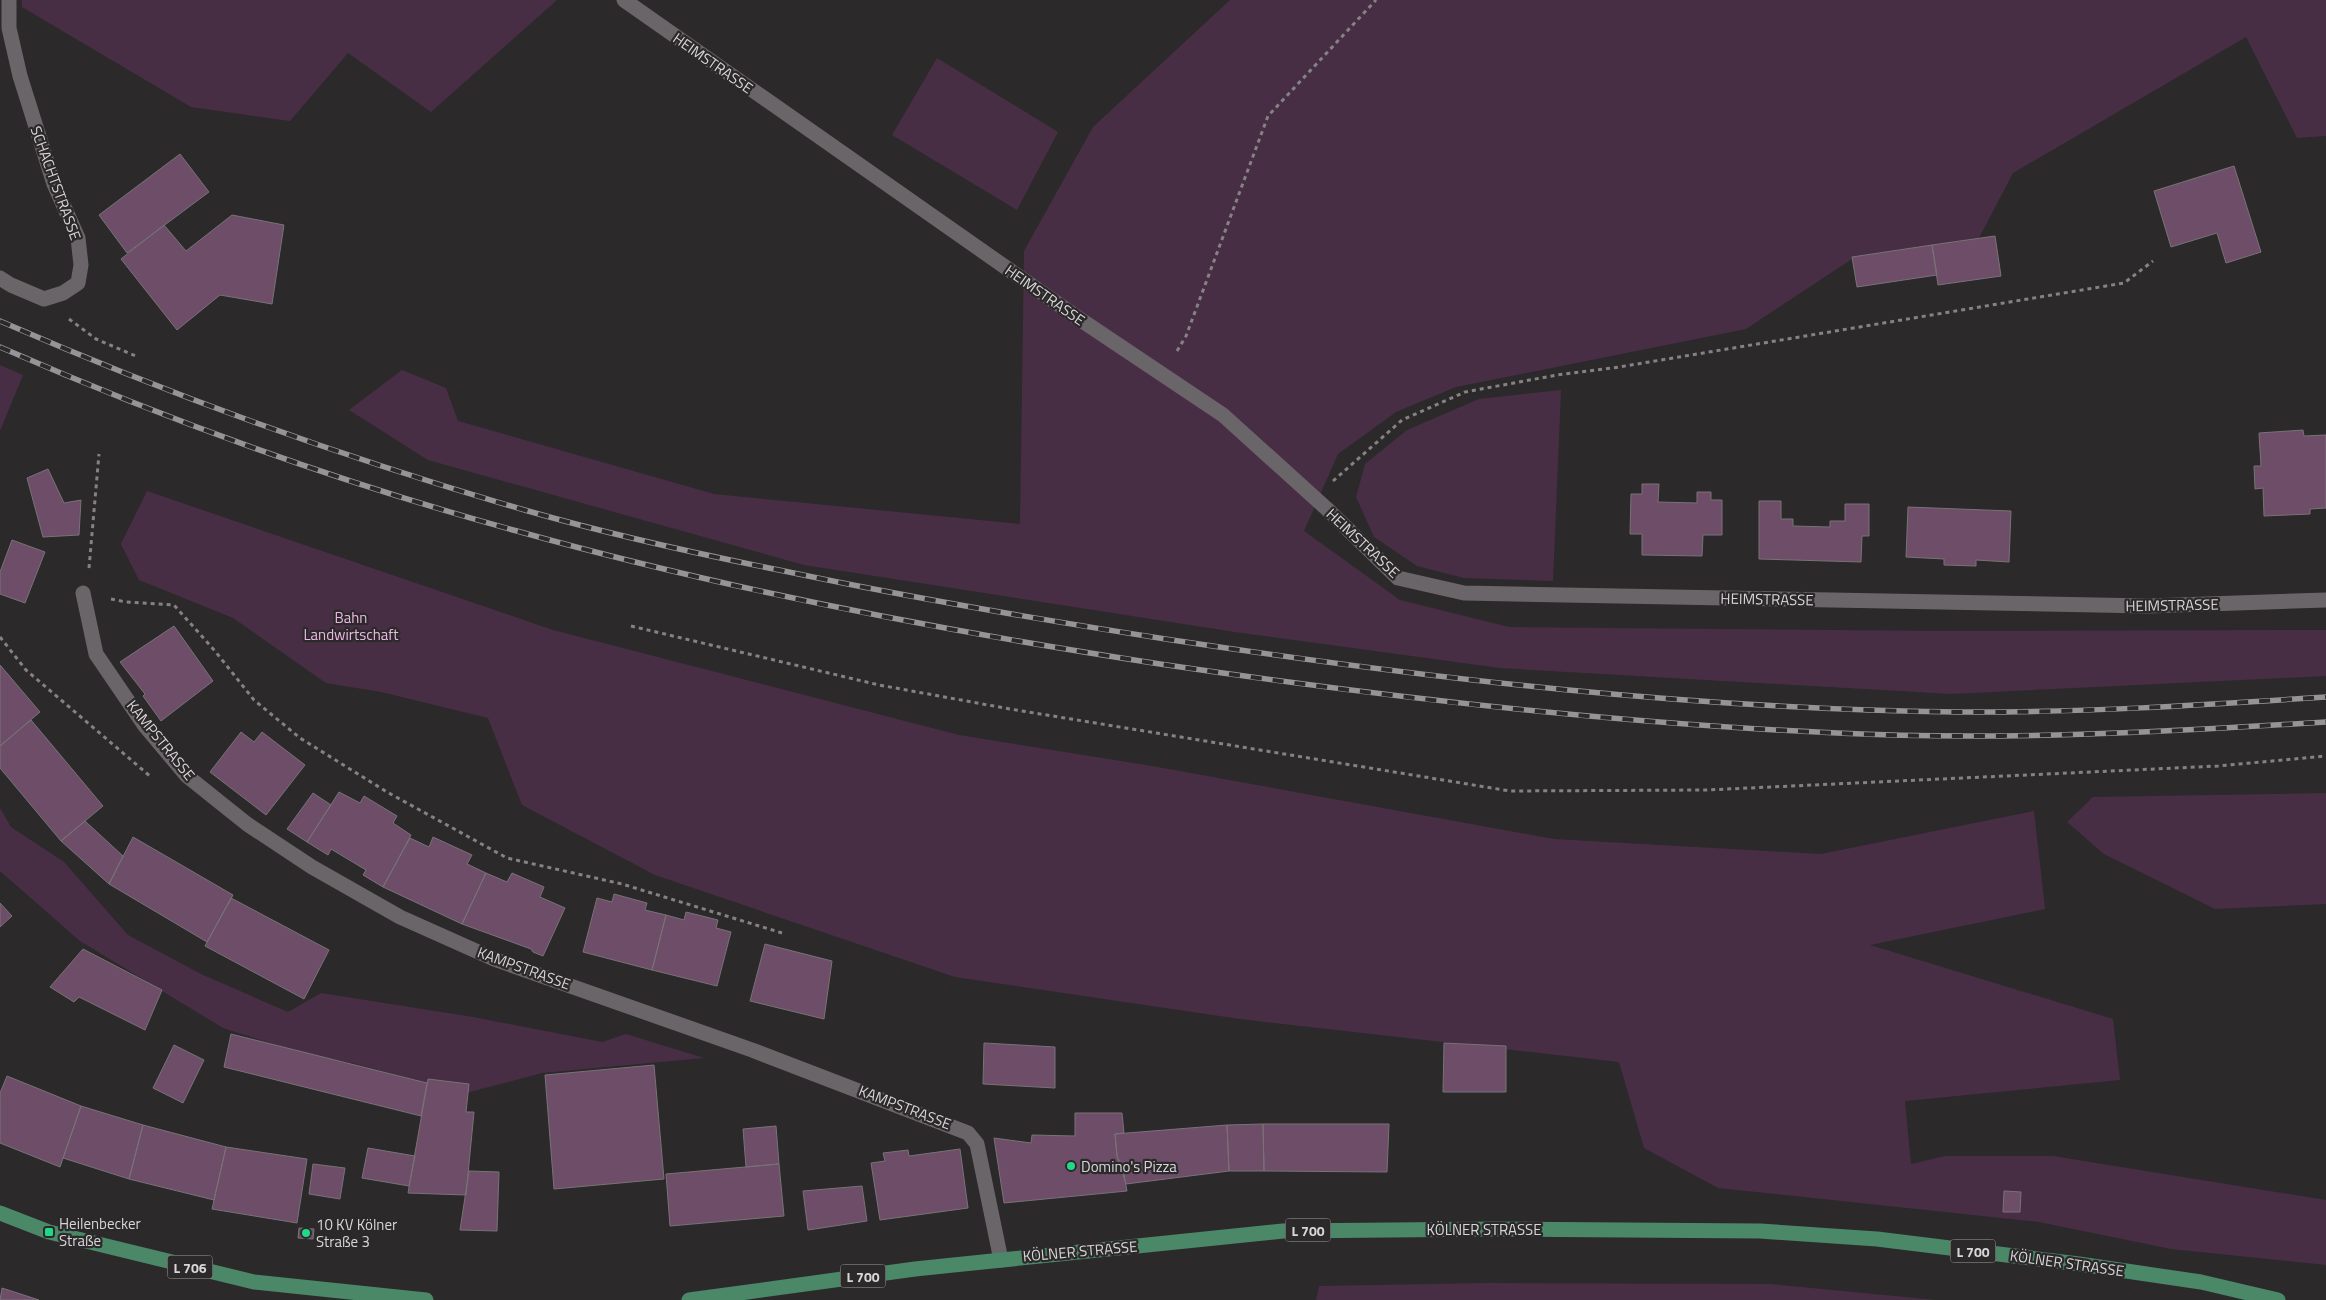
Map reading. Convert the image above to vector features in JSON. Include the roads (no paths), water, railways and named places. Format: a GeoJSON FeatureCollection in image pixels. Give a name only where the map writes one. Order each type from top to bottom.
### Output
{"type":"FeatureCollection","features":[{"type":"Feature","properties":{"kind":"main road","name":"L 706"},"geometry":{"type":"LineString","coordinates":[[0,1213],[49,1232],[254,1282],[426,1300]]}},
{"type":"Feature","properties":{"kind":"main road","name":"KÖLNER STRASSE"},"geometry":{"type":"LineString","coordinates":[[690,1300],[915,1269],[1283,1230],[1496,1228],[1760,1231],[1877,1239],[2079,1264],[2201,1282],[2278,1300]]}},
{"type":"Feature","properties":{"kind":"street","name":"SCHACHTSTRASSE"},"geometry":{"type":"LineString","coordinates":[[0,278],[11,285],[44,299],[63,293],[78,283],[81,265],[78,238],[54,184],[20,76],[9,28],[9,0]]}},
{"type":"Feature","properties":{"kind":"street","name":"HEIMSTRASSE"},"geometry":{"type":"LineString","coordinates":[[624,0],[1070,313],[1223,415],[1327,509],[1398,578],[1464,593],[2148,606],[2326,600]]}},
{"type":"Feature","properties":{"kind":"street","name":"KAMPSTRASSE"},"geometry":{"type":"LineString","coordinates":[[83,593],[96,654],[145,726],[187,776],[247,824],[312,867],[400,916],[494,959],[752,1050],[968,1133],[977,1144],[1001,1260]]}},
{"type":"Feature","properties":{"kind":"railway"},"geometry":{"type":"LineString","coordinates":[[0,321],[130,375],[261,425],[394,470],[528,511],[623,536],[752,565],[1075,625],[1269,654],[1465,679],[1563,690],[1759,705],[1858,710],[2002,712],[2141,708],[2326,697]]}},
{"type":"Feature","properties":{"kind":"railway"},"geometry":{"type":"LineString","coordinates":[[0,347],[191,425],[320,471],[451,512],[676,572],[837,607],[998,638],[1160,664],[1413,698],[1667,723],[1752,729],[1898,735],[2020,736],[2143,732],[2326,722]]}},
{"type":"Feature","properties":{"kind":"place","name":"Domino's Pizza"},"geometry":{"type":"Point","coordinates":[1071,1166]}},
{"type":"Feature","properties":{"kind":"place","name":"Heilenbecker Straße"},"geometry":{"type":"Point","coordinates":[49,1232]}},
{"type":"Feature","properties":{"kind":"place","name":"10 KV Kölner Straße 3"},"geometry":{"type":"Point","coordinates":[306,1233]}},
{"type":"Feature","properties":{"kind":"park label","name":"Bahn Landwirtschaft"},"geometry":{"type":"Point","coordinates":[351,626]}}]}
